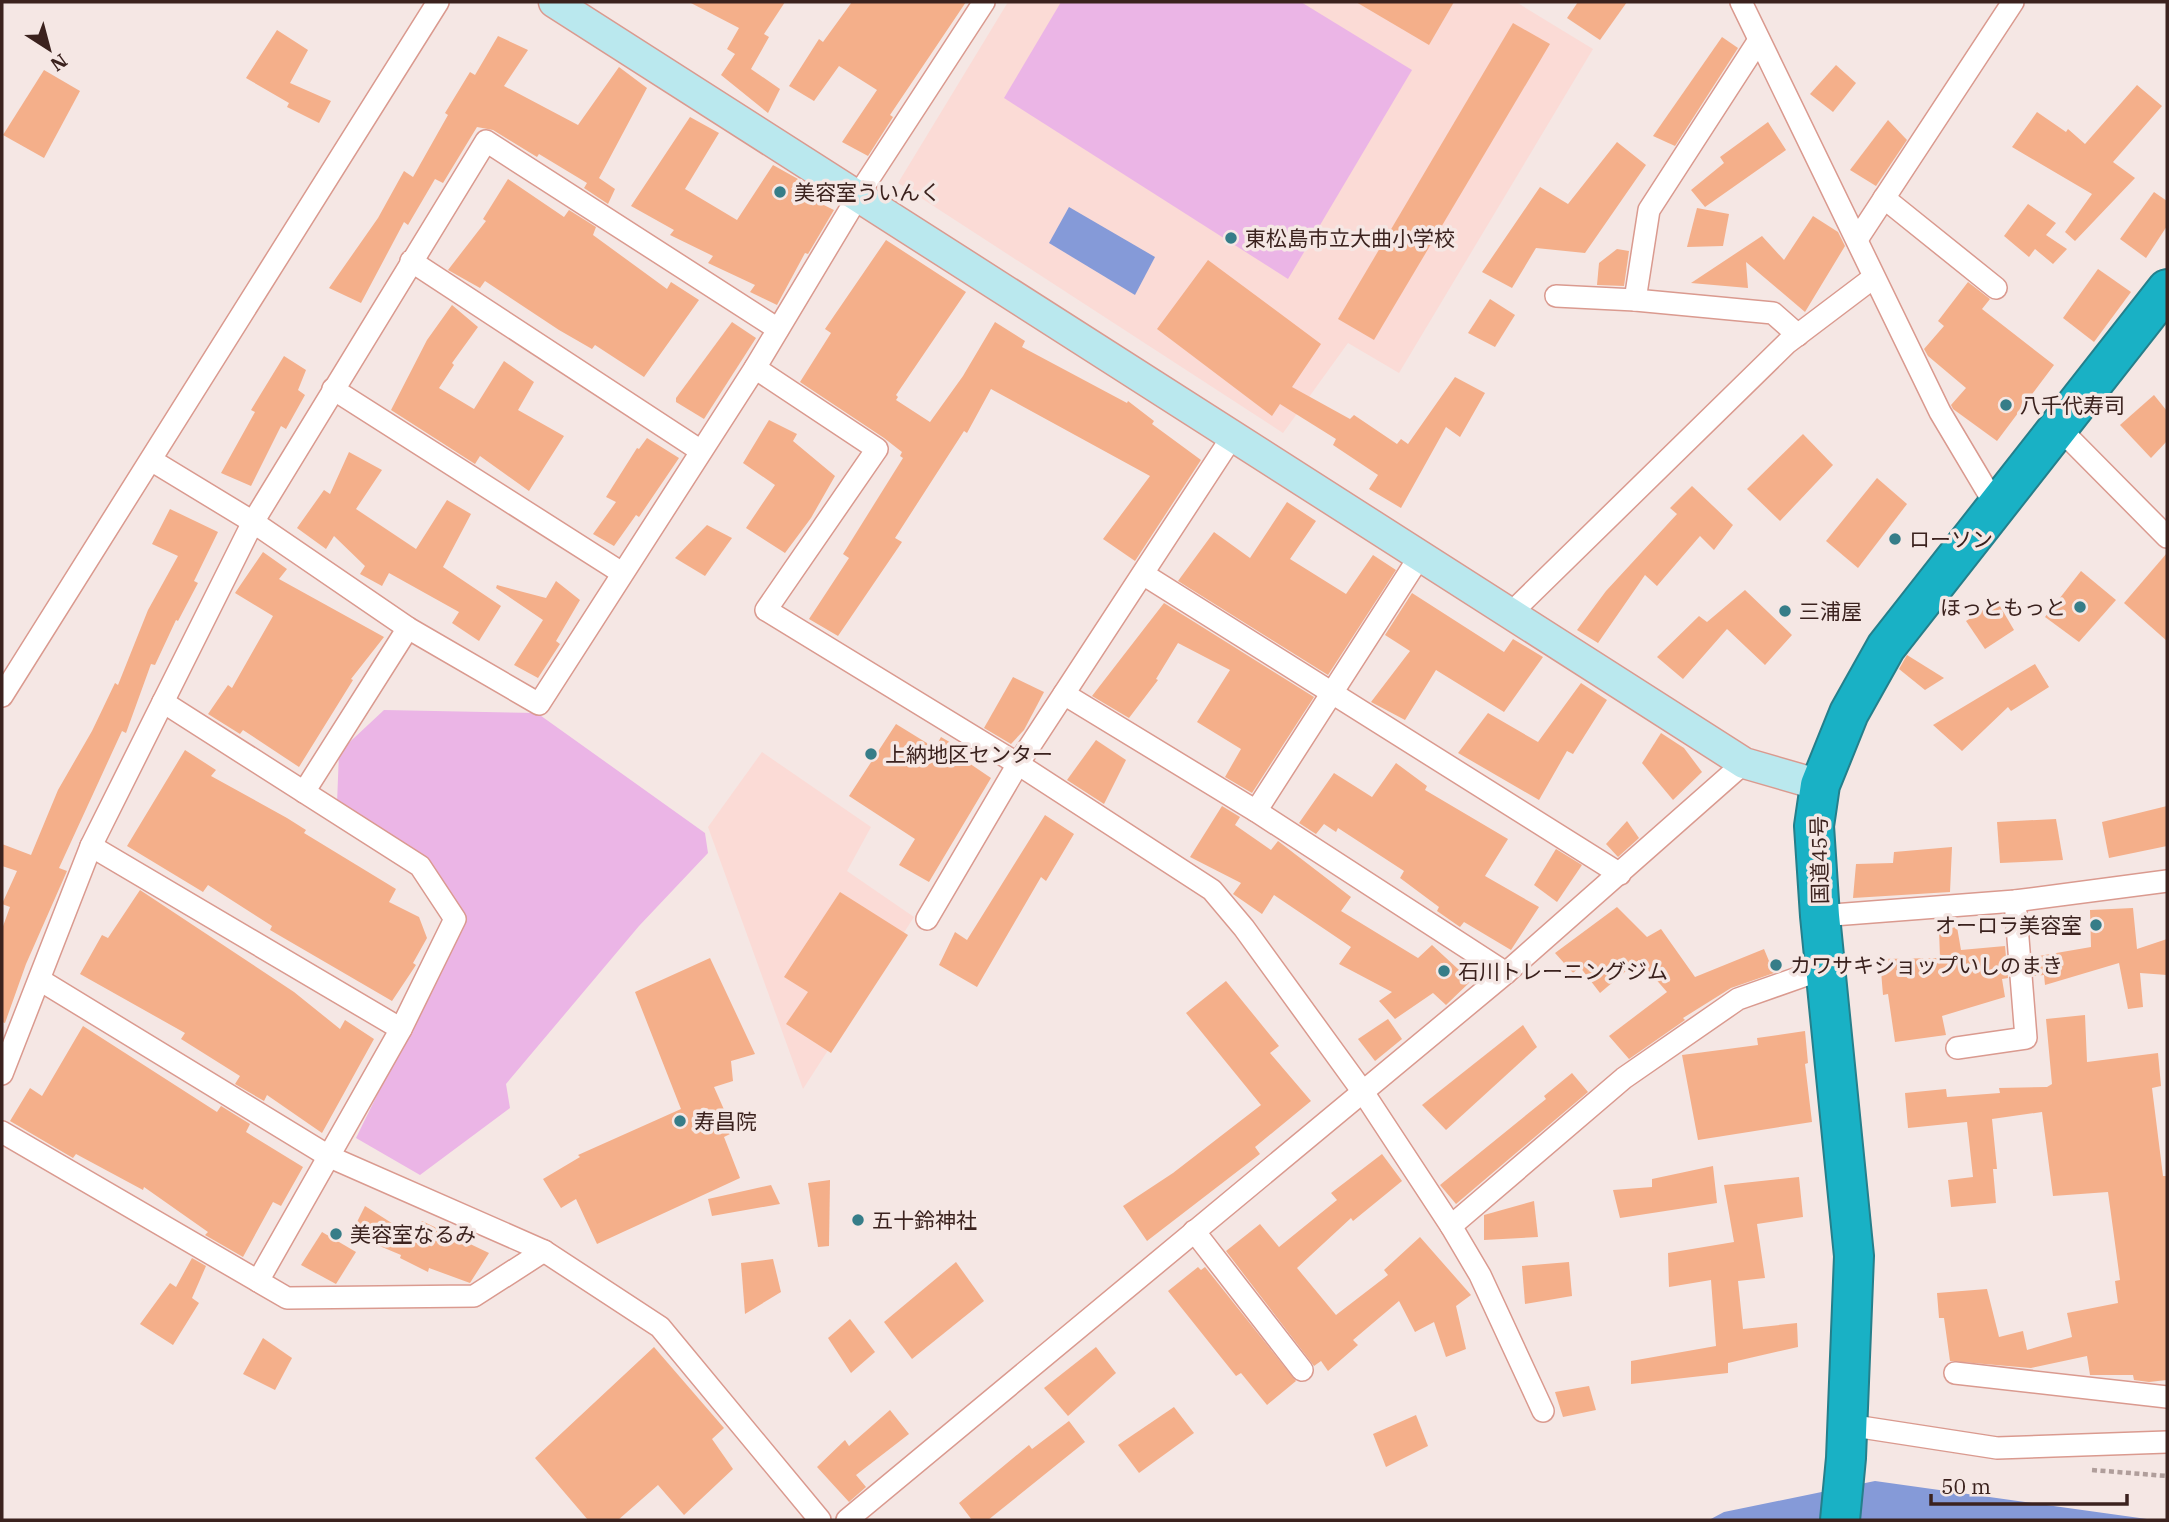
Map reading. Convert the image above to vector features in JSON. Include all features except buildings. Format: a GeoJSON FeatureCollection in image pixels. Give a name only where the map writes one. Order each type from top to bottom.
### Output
{"type":"FeatureCollection","features":[{"type":"Feature","properties":{"kind":"highway","name":"国道45号"},"geometry":{"type":"LineString","coordinates":[[1840,1520],[1847,1442],[1854,1256],[1820,916],[1814,826],[1820,785],[1868,675],[1909,614],[2167,289]]}},
{"type":"Feature","properties":{"kind":"street"},"geometry":{"type":"LineString","coordinates":[[2,696],[438,2]]}},
{"type":"Feature","properties":{"kind":"street"},"geometry":{"type":"LineString","coordinates":[[554,2],[1744,763],[1820,785]]}},
{"type":"Feature","properties":{"kind":"street"},"geometry":{"type":"LineString","coordinates":[[151,460],[253,522],[408,628],[539,704],[755,368],[858,196],[984,2]]}},
{"type":"Feature","properties":{"kind":"street"},"geometry":{"type":"LineString","coordinates":[[1741,2],[1858,238],[1873,278],[1940,412],[1996,506]]}},
{"type":"Feature","properties":{"kind":"street"},"geometry":{"type":"LineString","coordinates":[[1858,238],[2013,2]]}},
{"type":"Feature","properties":{"kind":"street"},"geometry":{"type":"LineString","coordinates":[[1635,300],[1649,209],[1759,40]]}},
{"type":"Feature","properties":{"kind":"street"},"geometry":{"type":"LineString","coordinates":[[2,1074],[91,846],[253,522],[486,141],[778,329]]}},
{"type":"Feature","properties":{"kind":"street"},"geometry":{"type":"LineString","coordinates":[[1884,198],[1996,288]]}},
{"type":"Feature","properties":{"kind":"street"},"geometry":{"type":"LineString","coordinates":[[411,261],[701,451]]}},
{"type":"Feature","properties":{"kind":"street"},"geometry":{"type":"LineString","coordinates":[[1510,614],[1798,335],[1873,278]]}},
{"type":"Feature","properties":{"kind":"street"},"geometry":{"type":"LineString","coordinates":[[1556,296],[1635,300],[1773,313],[1798,335]]}},
{"type":"Feature","properties":{"kind":"street"},"geometry":{"type":"LineString","coordinates":[[755,368],[877,449],[766,610],[1018,764],[1212,890],[1244,928],[1363,1092],[1451,1226],[1480,1275],[1543,1411]]}},
{"type":"Feature","properties":{"kind":"street"},"geometry":{"type":"LineString","coordinates":[[333,389],[622,573]]}},
{"type":"Feature","properties":{"kind":"street"},"geometry":{"type":"LineString","coordinates":[[2059,428],[2167,537]]}},
{"type":"Feature","properties":{"kind":"street"},"geometry":{"type":"LineString","coordinates":[[927,919],[1018,764],[1232,437]]}},
{"type":"Feature","properties":{"kind":"street"},"geometry":{"type":"LineString","coordinates":[[1256,811],[1420,556]]}},
{"type":"Feature","properties":{"kind":"street"},"geometry":{"type":"LineString","coordinates":[[1143,573],[1620,874]]}},
{"type":"Feature","properties":{"kind":"street"},"geometry":{"type":"LineString","coordinates":[[304,792],[408,628]]}},
{"type":"Feature","properties":{"kind":"street"},"geometry":{"type":"LineString","coordinates":[[1064,694],[1256,811],[1506,973]]}},
{"type":"Feature","properties":{"kind":"street"},"geometry":{"type":"LineString","coordinates":[[163,702],[420,866],[454,919],[401,1029],[258,1281]]}},
{"type":"Feature","properties":{"kind":"street"},"geometry":{"type":"LineString","coordinates":[[847,1520],[1506,973],[1744,763]]}},
{"type":"Feature","properties":{"kind":"street"},"geometry":{"type":"LineString","coordinates":[[91,846],[401,1029]]}},
{"type":"Feature","properties":{"kind":"street"},"geometry":{"type":"LineString","coordinates":[[1820,916],[2015,901],[2167,881]]}},
{"type":"Feature","properties":{"kind":"street"},"geometry":{"type":"LineString","coordinates":[[1957,1048],[2026,1038],[2015,901]]}},
{"type":"Feature","properties":{"kind":"street"},"geometry":{"type":"LineString","coordinates":[[1451,1226],[1624,1078],[1738,999],[1826,968]]}},
{"type":"Feature","properties":{"kind":"street"},"geometry":{"type":"LineString","coordinates":[[40,979],[330,1157],[544,1251],[660,1326],[820,1520]]}},
{"type":"Feature","properties":{"kind":"street"},"geometry":{"type":"LineString","coordinates":[[2,1132],[287,1298],[474,1296],[544,1251]]}},
{"type":"Feature","properties":{"kind":"street"},"geometry":{"type":"LineString","coordinates":[[1194,1231],[1302,1370]]}},
{"type":"Feature","properties":{"kind":"street"},"geometry":{"type":"LineString","coordinates":[[1955,1373],[2167,1397]]}},
{"type":"Feature","properties":{"kind":"street"},"geometry":{"type":"LineString","coordinates":[[1847,1442],[1997,1448],[2167,1442]]}},
{"type":"Feature","properties":{"kind":"shaded area","name":"東松島市立大曲小学校"},"geometry":{"type":"Polygon","coordinates":[[[1008,2],[1516,2],[1593,49],[1399,373],[1348,343],[1283,433],[898,183],[1008,2]]]}},
{"type":"Feature","properties":{"kind":"shaded area"},"geometry":{"type":"Polygon","coordinates":[[[1061,2],[1301,2],[1412,70],[1288,279],[1004,98],[1061,2]]]}},
{"type":"Feature","properties":{"kind":"shaded area"},"geometry":{"type":"Polygon","coordinates":[[[384,710],[537,713],[705,833],[708,853],[639,926],[506,1084],[510,1108],[420,1175],[356,1138],[459,928],[427,861],[337,804],[339,752],[384,710]]]}},
{"type":"Feature","properties":{"kind":"shaded area"},"geometry":{"type":"Polygon","coordinates":[[[762,752],[871,827],[847,871],[914,917],[803,1089],[708,827],[762,752]]]}},
{"type":"Feature","properties":{"kind":"water"},"geometry":{"type":"Polygon","coordinates":[[[1069,207],[1155,257],[1135,295],[1049,243],[1069,207]]]}},
{"type":"Feature","properties":{"kind":"water"},"geometry":{"type":"Polygon","coordinates":[[[1875,1481],[2154,1520],[1709,1520],[1724,1512],[1875,1481]]]}},
{"type":"Feature","properties":{"kind":"place","name":"美容室ういんく"},"geometry":{"type":"Point","coordinates":[780,192]}},
{"type":"Feature","properties":{"kind":"place","name":"東松島市立大曲小学校"},"geometry":{"type":"Point","coordinates":[1231,238]}},
{"type":"Feature","properties":{"kind":"place","name":"八千代寿司"},"geometry":{"type":"Point","coordinates":[2006,405]}},
{"type":"Feature","properties":{"kind":"place","name":"ローソン"},"geometry":{"type":"Point","coordinates":[1895,539]}},
{"type":"Feature","properties":{"kind":"place","name":"ほっともっと"},"geometry":{"type":"Point","coordinates":[2080,607]}},
{"type":"Feature","properties":{"kind":"place","name":"三浦屋"},"geometry":{"type":"Point","coordinates":[1785,611]}},
{"type":"Feature","properties":{"kind":"place","name":"上納地区センター"},"geometry":{"type":"Point","coordinates":[871,754]}},
{"type":"Feature","properties":{"kind":"place","name":"オーロラ美容室"},"geometry":{"type":"Point","coordinates":[2096,925]}},
{"type":"Feature","properties":{"kind":"place","name":"カワサキショップいしのまき"},"geometry":{"type":"Point","coordinates":[1776,965]}},
{"type":"Feature","properties":{"kind":"place","name":"石川トレーニングジム"},"geometry":{"type":"Point","coordinates":[1444,971]}},
{"type":"Feature","properties":{"kind":"place","name":"寿昌院"},"geometry":{"type":"Point","coordinates":[680,1121]}},
{"type":"Feature","properties":{"kind":"place","name":"五十鈴神社"},"geometry":{"type":"Point","coordinates":[858,1220]}},
{"type":"Feature","properties":{"kind":"place","name":"美容室なるみ"},"geometry":{"type":"Point","coordinates":[336,1234]}}]}
